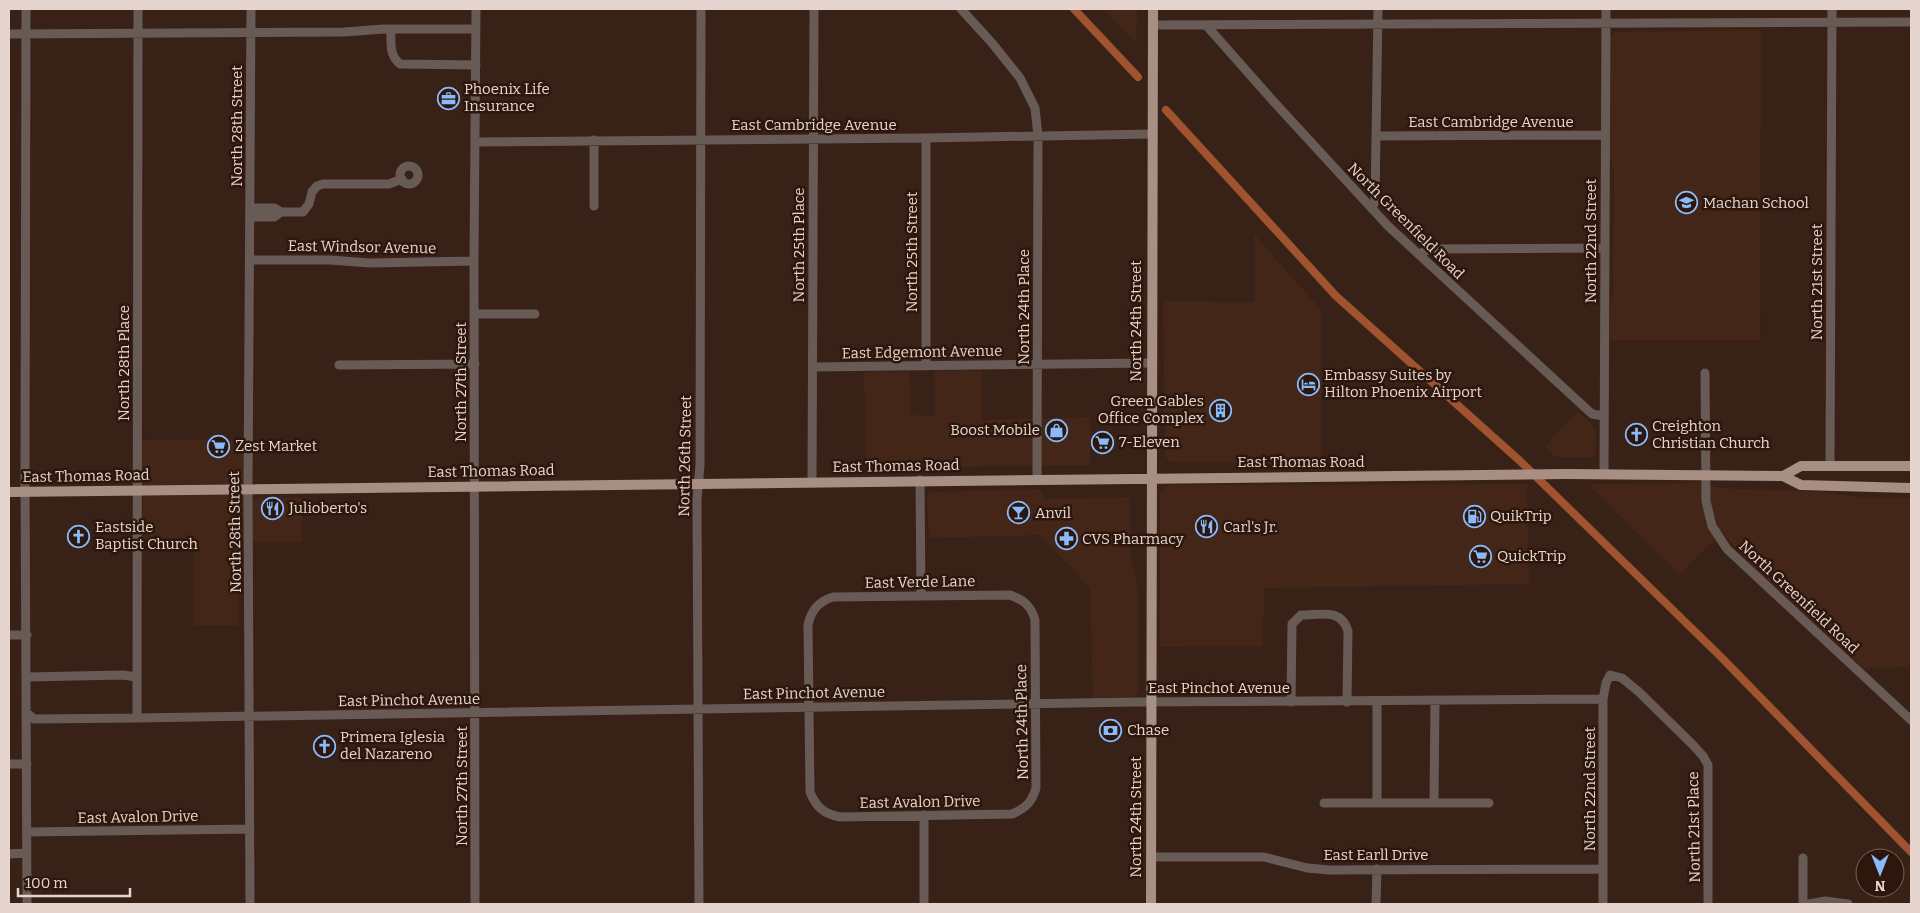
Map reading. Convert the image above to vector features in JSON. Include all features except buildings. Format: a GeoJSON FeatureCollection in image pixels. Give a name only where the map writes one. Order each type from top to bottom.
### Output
{"type":"FeatureCollection","features":[{"type":"Feature","properties":{"kind":"main road","name":"North 24th Street"},"geometry":{"type":"LineString","coordinates":[[1151,904],[1153,9]]}},
{"type":"Feature","properties":{"kind":"main road","name":"East Thomas Road"},"geometry":{"type":"LineString","coordinates":[[1783,476],[1800,466],[1910,466]]}},
{"type":"Feature","properties":{"kind":"main road","name":"East Thomas Road"},"geometry":{"type":"LineString","coordinates":[[9,492],[1525,474],[1783,476],[1801,485],[1911,488]]}},
{"type":"Feature","properties":{"kind":"street"},"geometry":{"type":"LineString","coordinates":[[26,9],[25,492],[27,904]]}},
{"type":"Feature","properties":{"kind":"street","name":"North 28th Place"},"geometry":{"type":"LineString","coordinates":[[137,718],[138,9]]}},
{"type":"Feature","properties":{"kind":"street","name":"North 28th Street"},"geometry":{"type":"LineString","coordinates":[[250,904],[248,488],[251,9]]}},
{"type":"Feature","properties":{"kind":"street","name":"North 27th Street"},"geometry":{"type":"LineString","coordinates":[[475,904],[474,262],[476,9]]}},
{"type":"Feature","properties":{"kind":"street","name":"North 26th Street"},"geometry":{"type":"LineString","coordinates":[[699,904],[697,500],[700,465],[701,9]]}},
{"type":"Feature","properties":{"kind":"street","name":"North 25th Place"},"geometry":{"type":"LineString","coordinates":[[812,482],[814,9]]}},
{"type":"Feature","properties":{"kind":"street","name":"North 24th Place"},"geometry":{"type":"LineString","coordinates":[[961,9],[1020,78],[1035,108],[1038,136],[1037,479]]}},
{"type":"Feature","properties":{"kind":"street"},"geometry":{"type":"LineString","coordinates":[[1372,208],[1375,201],[1377,136],[1378,9]]}},
{"type":"Feature","properties":{"kind":"street","name":"North 22nd Street"},"geometry":{"type":"LineString","coordinates":[[1604,474],[1606,9]]}},
{"type":"Feature","properties":{"kind":"street","name":"North 21st Street"},"geometry":{"type":"LineString","coordinates":[[1830,466],[1832,9]]}},
{"type":"Feature","properties":{"kind":"street"},"geometry":{"type":"LineString","coordinates":[[1152,25],[1911,22]]}},
{"type":"Feature","properties":{"kind":"street","name":"North Greenfield Road"},"geometry":{"type":"LineString","coordinates":[[1206,25],[1372,208],[1592,414],[1604,416]]}},
{"type":"Feature","properties":{"kind":"street"},"geometry":{"type":"LineString","coordinates":[[9,34],[251,33],[344,32],[391,29],[476,29]]}},
{"type":"Feature","properties":{"kind":"street"},"geometry":{"type":"LineString","coordinates":[[391,29],[391,49],[394,59],[400,64],[476,65]]}},
{"type":"Feature","properties":{"kind":"street","name":"East Cambridge Avenue"},"geometry":{"type":"LineString","coordinates":[[476,142],[1152,134]]}},
{"type":"Feature","properties":{"kind":"street","name":"East Cambridge Avenue"},"geometry":{"type":"LineString","coordinates":[[1377,136],[1605,135]]}},
{"type":"Feature","properties":{"kind":"street","name":"North 25th Street"},"geometry":{"type":"LineString","coordinates":[[926,138],[926,366]]}},
{"type":"Feature","properties":{"kind":"street"},"geometry":{"type":"LineString","coordinates":[[594,140],[594,206]]}},
{"type":"Feature","properties":{"kind":"street"},"geometry":{"type":"LineString","coordinates":[[250,212],[274,217],[281,212],[303,212],[309,204],[312,192],[317,186],[323,184],[390,184],[402,179]]}},
{"type":"Feature","properties":{"kind":"street"},"geometry":{"type":"LineString","coordinates":[[1419,254],[1430,249],[1604,248]]}},
{"type":"Feature","properties":{"kind":"street","name":"East Windsor Avenue"},"geometry":{"type":"LineString","coordinates":[[250,260],[330,260],[370,263],[474,262]]}},
{"type":"Feature","properties":{"kind":"street"},"geometry":{"type":"LineString","coordinates":[[474,314],[535,314]]}},
{"type":"Feature","properties":{"kind":"street"},"geometry":{"type":"LineString","coordinates":[[339,365],[475,364]]}},
{"type":"Feature","properties":{"kind":"street","name":"East Edgemont Avenue"},"geometry":{"type":"LineString","coordinates":[[813,367],[1151,364]]}},
{"type":"Feature","properties":{"kind":"street"},"geometry":{"type":"LineString","coordinates":[[1705,373],[1705,475]]}},
{"type":"Feature","properties":{"kind":"street","name":"North Greenfield Road"},"geometry":{"type":"LineString","coordinates":[[1705,475],[1708,511],[1712,526],[1727,549],[1911,720]]}},
{"type":"Feature","properties":{"kind":"street"},"geometry":{"type":"LineString","coordinates":[[920,480],[921,596]]}},
{"type":"Feature","properties":{"kind":"street","name":"East Verde Lane"},"geometry":{"type":"LineString","coordinates":[[809,707],[808,625],[810,615],[815,607],[826,599],[833,597],[1010,595],[1027,603]]}},
{"type":"Feature","properties":{"kind":"street","name":"North 24th Place"},"geometry":{"type":"LineString","coordinates":[[1025,808],[1036,788],[1034,620],[1033,612],[1027,603]]}},
{"type":"Feature","properties":{"kind":"street"},"geometry":{"type":"LineString","coordinates":[[1291,702],[1292,624],[1301,615],[1331,614],[1341,617],[1348,631],[1347,702]]}},
{"type":"Feature","properties":{"kind":"street"},"geometry":{"type":"LineString","coordinates":[[9,635],[27,635]]}},
{"type":"Feature","properties":{"kind":"street"},"geometry":{"type":"LineString","coordinates":[[27,677],[123,675],[136,677]]}},
{"type":"Feature","properties":{"kind":"street","name":"North 22nd Street"},"geometry":{"type":"LineString","coordinates":[[1603,904],[1603,700],[1606,683],[1610,675]]}},
{"type":"Feature","properties":{"kind":"street","name":"North 21st Place"},"geometry":{"type":"LineString","coordinates":[[1610,675],[1622,678],[1639,692],[1703,756],[1708,766],[1708,904]]}},
{"type":"Feature","properties":{"kind":"street","name":"East Pinchot Avenue"},"geometry":{"type":"LineString","coordinates":[[27,713],[34,719],[1151,702],[1603,700]]}},
{"type":"Feature","properties":{"kind":"street"},"geometry":{"type":"LineString","coordinates":[[1434,803],[1435,701]]}},
{"type":"Feature","properties":{"kind":"street"},"geometry":{"type":"LineString","coordinates":[[1377,702],[1377,803]]}},
{"type":"Feature","properties":{"kind":"street","name":"East Avalon Drive"},"geometry":{"type":"LineString","coordinates":[[809,707],[810,792],[818,807],[832,816],[1012,814],[1025,808]]}},
{"type":"Feature","properties":{"kind":"street"},"geometry":{"type":"LineString","coordinates":[[9,764],[27,764]]}},
{"type":"Feature","properties":{"kind":"street"},"geometry":{"type":"LineString","coordinates":[[1324,803],[1489,803]]}},
{"type":"Feature","properties":{"kind":"street"},"geometry":{"type":"LineString","coordinates":[[924,815],[924,904]]}},
{"type":"Feature","properties":{"kind":"street","name":"East Avalon Drive"},"geometry":{"type":"LineString","coordinates":[[27,832],[250,829]]}},
{"type":"Feature","properties":{"kind":"street"},"geometry":{"type":"LineString","coordinates":[[9,854],[27,853]]}},
{"type":"Feature","properties":{"kind":"street","name":"East Earll Drive"},"geometry":{"type":"LineString","coordinates":[[1151,857],[1258,857],[1315,869],[1603,869]]}},
{"type":"Feature","properties":{"kind":"street"},"geometry":{"type":"LineString","coordinates":[[1803,858],[1803,904]]}},
{"type":"Feature","properties":{"kind":"street"},"geometry":{"type":"LineString","coordinates":[[1376,870],[1376,904]]}},
{"type":"Feature","properties":{"kind":"street"},"geometry":{"type":"LineString","coordinates":[[1809,904],[1824,901],[1848,904]]}},
{"type":"Feature","properties":{"kind":"shaded area"},"geometry":{"type":"Polygon","coordinates":[[[1104,9],[1137,9],[1136,43],[1104,9]]]}},
{"type":"Feature","properties":{"kind":"shaded area","name":"Machan School"},"geometry":{"type":"Polygon","coordinates":[[[1761,30],[1760,340],[1610,340],[1610,306],[1613,296],[1614,169],[1610,158],[1610,39],[1612,34],[1615,32],[1761,30]]]}},
{"type":"Feature","properties":{"kind":"shaded area"},"geometry":{"type":"Polygon","coordinates":[[[1254,234],[1321,310],[1322,464],[1170,462],[1165,456],[1163,301],[1255,302],[1254,234]]]}},
{"type":"Feature","properties":{"kind":"shaded area"},"geometry":{"type":"Polygon","coordinates":[[[934,371],[982,371],[982,420],[1090,417],[1090,465],[866,468],[864,372],[910,372],[911,415],[935,416],[934,371]]]}},
{"type":"Feature","properties":{"kind":"shaded area"},"geometry":{"type":"Polygon","coordinates":[[[1578,411],[1595,428],[1596,451],[1593,457],[1556,457],[1544,447],[1578,411]]]}},
{"type":"Feature","properties":{"kind":"shaded area"},"geometry":{"type":"Polygon","coordinates":[[[243,439],[245,498],[302,498],[302,542],[239,542],[239,625],[193,625],[193,544],[143,545],[142,440],[243,439]]]}},
{"type":"Feature","properties":{"kind":"shaded area"},"geometry":{"type":"Polygon","coordinates":[[[1698,483],[1717,488],[1821,492],[1864,498],[1911,498],[1911,667],[1863,668],[1752,565],[1729,541],[1724,533],[1699,554],[1680,575],[1592,488],[1592,484],[1698,483]]]}},
{"type":"Feature","properties":{"kind":"shaded area"},"geometry":{"type":"Polygon","coordinates":[[[1527,484],[1529,584],[1264,588],[1263,646],[1160,647],[1160,494],[1168,485],[1527,484]]]}},
{"type":"Feature","properties":{"kind":"shaded area"},"geometry":{"type":"Polygon","coordinates":[[[1040,489],[1046,499],[1130,497],[1131,556],[1138,591],[1138,691],[1134,697],[1093,698],[1090,588],[1040,535],[929,538],[927,497],[930,492],[1040,489]]]}},
{"type":"Feature","properties":{"kind":"waterway"},"geometry":{"type":"LineString","coordinates":[[1074,9],[1138,77]]}},
{"type":"Feature","properties":{"kind":"waterway"},"geometry":{"type":"LineString","coordinates":[[1166,110],[1336,296],[1520,461],[1720,656],[1911,852]]}},
{"type":"Feature","properties":{"kind":"place","name":"Phoenix Life Insurance"},"geometry":{"type":"Point","coordinates":[448,98]}},
{"type":"Feature","properties":{"kind":"place","name":"Machan School"},"geometry":{"type":"Point","coordinates":[1687,203]}},
{"type":"Feature","properties":{"kind":"place","name":"Embassy Suites by Hilton Phoenix Airport"},"geometry":{"type":"Point","coordinates":[1308,384]}},
{"type":"Feature","properties":{"kind":"place","name":"Green Gables Office Complex"},"geometry":{"type":"Point","coordinates":[1220,410]}},
{"type":"Feature","properties":{"kind":"place","name":"Boost Mobile"},"geometry":{"type":"Point","coordinates":[1056,430]}},
{"type":"Feature","properties":{"kind":"place","name":"Creighton Christian Church"},"geometry":{"type":"Point","coordinates":[1636,435]}},
{"type":"Feature","properties":{"kind":"place","name":"7-Eleven"},"geometry":{"type":"Point","coordinates":[1103,442]}},
{"type":"Feature","properties":{"kind":"place","name":"Zest Market"},"geometry":{"type":"Point","coordinates":[219,446]}},
{"type":"Feature","properties":{"kind":"place","name":"Julioberto's"},"geometry":{"type":"Point","coordinates":[273,508]}},
{"type":"Feature","properties":{"kind":"place","name":"Anvil"},"geometry":{"type":"Point","coordinates":[1019,513]}},
{"type":"Feature","properties":{"kind":"place","name":"QuikTrip"},"geometry":{"type":"Point","coordinates":[1474,516]}},
{"type":"Feature","properties":{"kind":"place","name":"Carl's Jr."},"geometry":{"type":"Point","coordinates":[1207,527]}},
{"type":"Feature","properties":{"kind":"place","name":"Eastside Baptist Church"},"geometry":{"type":"Point","coordinates":[79,536]}},
{"type":"Feature","properties":{"kind":"place","name":"CVS Pharmacy"},"geometry":{"type":"Point","coordinates":[1066,539]}},
{"type":"Feature","properties":{"kind":"place","name":"QuickTrip"},"geometry":{"type":"Point","coordinates":[1481,556]}},
{"type":"Feature","properties":{"kind":"place","name":"Chase"},"geometry":{"type":"Point","coordinates":[1111,730]}},
{"type":"Feature","properties":{"kind":"place","name":"Primera Iglesia del Nazareno"},"geometry":{"type":"Point","coordinates":[324,746]}}]}
